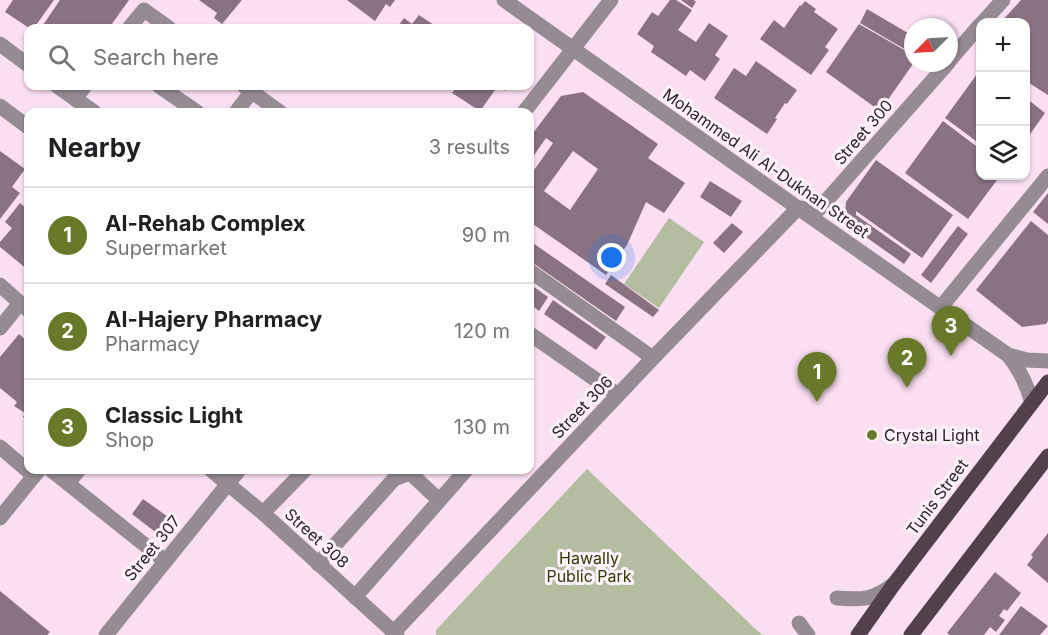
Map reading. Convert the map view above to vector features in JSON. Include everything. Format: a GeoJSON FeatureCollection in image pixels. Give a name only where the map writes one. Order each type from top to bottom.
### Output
{"type":"FeatureCollection","features":[{"type":"Feature","properties":{"kind":"main road","name":"Tunis Street"},"geometry":{"type":"LineString","coordinates":[[858,635],[894,584],[1048,382]]}},
{"type":"Feature","properties":{"kind":"main road"},"geometry":{"type":"LineString","coordinates":[[911,635],[1048,456]]}},
{"type":"Feature","properties":{"kind":"street","name":"Mohammed Ali Al-Dukhan Street"},"geometry":{"type":"LineString","coordinates":[[504,0],[1008,355],[1019,369],[1032,403]]}},
{"type":"Feature","properties":{"kind":"street"},"geometry":{"type":"LineString","coordinates":[[527,108],[611,0]]}},
{"type":"Feature","properties":{"kind":"street","name":"Street 300"},"geometry":{"type":"LineString","coordinates":[[987,18],[1003,0]]}},
{"type":"Feature","properties":{"kind":"street"},"geometry":{"type":"LineString","coordinates":[[132,24],[144,9],[164,24]]}},
{"type":"Feature","properties":{"kind":"street","name":"Street 300"},"geometry":{"type":"LineString","coordinates":[[958,51],[976,31]]}},
{"type":"Feature","properties":{"kind":"street"},"geometry":{"type":"LineString","coordinates":[[0,44],[24,62]]}},
{"type":"Feature","properties":{"kind":"street","name":"Street 300"},"geometry":{"type":"LineString","coordinates":[[798,208],[819,209],[939,72]]}},
{"type":"Feature","properties":{"kind":"street"},"geometry":{"type":"LineString","coordinates":[[63,90],[88,108]]}},
{"type":"Feature","properties":{"kind":"street"},"geometry":{"type":"LineString","coordinates":[[75,99],[83,90]]}},
{"type":"Feature","properties":{"kind":"street"},"geometry":{"type":"LineString","coordinates":[[165,90],[191,108]]}},
{"type":"Feature","properties":{"kind":"street"},"geometry":{"type":"LineString","coordinates":[[238,108],[247,90]]}},
{"type":"Feature","properties":{"kind":"street"},"geometry":{"type":"LineString","coordinates":[[251,90],[275,108]]}},
{"type":"Feature","properties":{"kind":"street"},"geometry":{"type":"LineString","coordinates":[[0,106],[24,124]]}},
{"type":"Feature","properties":{"kind":"street"},"geometry":{"type":"LineString","coordinates":[[941,307],[1048,176]]}},
{"type":"Feature","properties":{"kind":"street","name":"Street 306"},"geometry":{"type":"LineString","coordinates":[[395,633],[653,358],[798,208]]}},
{"type":"Feature","properties":{"kind":"street"},"geometry":{"type":"LineString","coordinates":[[534,274],[653,358]]}},
{"type":"Feature","properties":{"kind":"street"},"geometry":{"type":"LineString","coordinates":[[0,285],[24,307],[0,328]]}},
{"type":"Feature","properties":{"kind":"street"},"geometry":{"type":"LineString","coordinates":[[534,337],[618,396]]}},
{"type":"Feature","properties":{"kind":"street","name":"Mohammed Ali Al-Dukhan Street"},"geometry":{"type":"LineString","coordinates":[[1008,355],[1027,360],[1048,361]]}},
{"type":"Feature","properties":{"kind":"street"},"geometry":{"type":"LineString","coordinates":[[0,447],[24,464]]}},
{"type":"Feature","properties":{"kind":"street"},"geometry":{"type":"LineString","coordinates":[[3,509],[36,474]]}},
{"type":"Feature","properties":{"kind":"street"},"geometry":{"type":"LineString","coordinates":[[56,474],[165,561]]}},
{"type":"Feature","properties":{"kind":"street"},"geometry":{"type":"LineString","coordinates":[[68,483],[76,474]]}},
{"type":"Feature","properties":{"kind":"street","name":"Street 308"},"geometry":{"type":"LineString","coordinates":[[216,474],[263,513],[395,633]]}},
{"type":"Feature","properties":{"kind":"street","name":"Street 307"},"geometry":{"type":"LineString","coordinates":[[106,635],[236,474]]}},
{"type":"Feature","properties":{"kind":"street"},"geometry":{"type":"LineString","coordinates":[[263,513],[301,474]]}},
{"type":"Feature","properties":{"kind":"street"},"geometry":{"type":"LineString","coordinates":[[318,564],[389,474]]}},
{"type":"Feature","properties":{"kind":"street"},"geometry":{"type":"LineString","coordinates":[[411,474],[439,500]]}},
{"type":"Feature","properties":{"kind":"street"},"geometry":{"type":"LineString","coordinates":[[355,597],[462,474]]}},
{"type":"Feature","properties":{"kind":"street"},"geometry":{"type":"LineString","coordinates":[[837,598],[867,599],[880,594],[894,584]]}},
{"type":"Feature","properties":{"kind":"green space"},"geometry":{"type":"Polygon","coordinates":[[[669,218],[704,242],[659,308],[624,284],[669,218]]]}},
{"type":"Feature","properties":{"kind":"green space","name":"Hawally Public Park"},"geometry":{"type":"Polygon","coordinates":[[[587,469],[762,635],[436,635],[436,630],[587,469]]]}},
{"type":"Feature","properties":{"kind":"building"},"geometry":{"type":"Polygon","coordinates":[[[13,0],[54,0],[37,24],[24,25],[5,12],[13,0]]]}},
{"type":"Feature","properties":{"kind":"building"},"geometry":{"type":"Polygon","coordinates":[[[60,0],[129,0],[112,24],[44,24],[60,0]]]}},
{"type":"Feature","properties":{"kind":"building"},"geometry":{"type":"Polygon","coordinates":[[[199,0],[242,0],[222,24],[214,18],[217,13],[199,0]]]}},
{"type":"Feature","properties":{"kind":"building"},"geometry":{"type":"Polygon","coordinates":[[[347,0],[395,0],[390,7],[386,4],[375,21],[347,0]]]}},
{"type":"Feature","properties":{"kind":"building"},"geometry":{"type":"Polygon","coordinates":[[[670,0],[676,0],[692,10],[678,30],[696,42],[709,23],[728,36],[715,55],[720,59],[705,81],[690,70],[686,76],[651,52],[654,46],[637,34],[652,12],[658,16],[670,0]]]}},
{"type":"Feature","properties":{"kind":"building"},"geometry":{"type":"Polygon","coordinates":[[[681,0],[694,0],[696,2],[692,8],[681,0]]]}},
{"type":"Feature","properties":{"kind":"building"},"geometry":{"type":"Polygon","coordinates":[[[1021,0],[1048,0],[1048,95],[1030,84],[1030,18],[1005,18],[1021,0]]]}},
{"type":"Feature","properties":{"kind":"building"},"geometry":{"type":"Polygon","coordinates":[[[805,1],[816,9],[814,12],[838,29],[825,47],[829,50],[811,75],[760,39],[774,20],[784,28],[805,1]]]}},
{"type":"Feature","properties":{"kind":"building"},"geometry":{"type":"Polygon","coordinates":[[[867,9],[904,31],[904,49],[860,23],[867,9]]]}},
{"type":"Feature","properties":{"kind":"building"},"geometry":{"type":"Polygon","coordinates":[[[419,15],[432,24],[412,24],[419,15]]]}},
{"type":"Feature","properties":{"kind":"building"},"geometry":{"type":"Polygon","coordinates":[[[404,18],[412,24],[400,24],[404,18]]]}},
{"type":"Feature","properties":{"kind":"building"},"geometry":{"type":"Polygon","coordinates":[[[859,24],[904,50],[904,72],[907,72],[880,111],[826,72],[859,24]]]}},
{"type":"Feature","properties":{"kind":"building"},"geometry":{"type":"Polygon","coordinates":[[[756,61],[797,90],[787,104],[785,103],[767,134],[714,98],[734,68],[746,76],[756,61]]]}},
{"type":"Feature","properties":{"kind":"building"},"geometry":{"type":"Polygon","coordinates":[[[976,75],[976,141],[945,118],[976,75]]]}},
{"type":"Feature","properties":{"kind":"building"},"geometry":{"type":"Polygon","coordinates":[[[454,90],[495,90],[482,108],[475,108],[452,93],[454,90]]]}},
{"type":"Feature","properties":{"kind":"building"},"geometry":{"type":"Polygon","coordinates":[[[583,92],[658,144],[648,158],[685,183],[664,213],[646,202],[627,245],[606,275],[534,225],[534,170],[553,143],[546,138],[534,155],[534,132],[561,96],[583,92]],[[573,151],[544,191],[570,210],[598,169],[573,151]]]}},
{"type":"Feature","properties":{"kind":"building"},"geometry":{"type":"Polygon","coordinates":[[[1030,101],[1045,113],[1030,134],[1030,101]]]}},
{"type":"Feature","properties":{"kind":"building"},"geometry":{"type":"Polygon","coordinates":[[[943,121],[976,146],[976,180],[997,180],[968,219],[905,173],[943,121]]]}},
{"type":"Feature","properties":{"kind":"building"},"geometry":{"type":"Polygon","coordinates":[[[0,151],[24,170],[12,187],[20,193],[0,219],[0,151]]]}},
{"type":"Feature","properties":{"kind":"building"},"geometry":{"type":"Polygon","coordinates":[[[876,160],[953,215],[922,258],[856,211],[856,215],[911,254],[904,264],[849,225],[845,215],[846,202],[876,160]]]}},
{"type":"Feature","properties":{"kind":"building"},"geometry":{"type":"Polygon","coordinates":[[[710,181],[742,201],[731,217],[700,197],[710,181]]]}},
{"type":"Feature","properties":{"kind":"building"},"geometry":{"type":"Polygon","coordinates":[[[1048,193],[1048,224],[1033,212],[1048,193]]]}},
{"type":"Feature","properties":{"kind":"building"},"geometry":{"type":"Polygon","coordinates":[[[20,203],[24,206],[24,267],[0,247],[0,242],[12,228],[5,222],[20,203]]]}},
{"type":"Feature","properties":{"kind":"building"},"geometry":{"type":"Polygon","coordinates":[[[1031,221],[1048,235],[1048,321],[1046,324],[1022,327],[976,290],[1031,221]]]}},
{"type":"Feature","properties":{"kind":"building"},"geometry":{"type":"Polygon","coordinates":[[[732,223],[743,232],[724,253],[713,243],[732,223]]]}},
{"type":"Feature","properties":{"kind":"building"},"geometry":{"type":"Polygon","coordinates":[[[958,226],[968,234],[931,283],[921,275],[958,226]]]}},
{"type":"Feature","properties":{"kind":"building"},"geometry":{"type":"Polygon","coordinates":[[[534,244],[625,307],[616,321],[534,264],[534,244]]]}},
{"type":"Feature","properties":{"kind":"building"},"geometry":{"type":"Polygon","coordinates":[[[611,275],[659,310],[653,317],[605,284],[611,275]]]}},
{"type":"Feature","properties":{"kind":"building"},"geometry":{"type":"Polygon","coordinates":[[[534,287],[548,297],[539,311],[534,307],[534,287]]]}},
{"type":"Feature","properties":{"kind":"building"},"geometry":{"type":"Polygon","coordinates":[[[553,300],[606,337],[596,350],[544,314],[553,300]]]}},
{"type":"Feature","properties":{"kind":"building"},"geometry":{"type":"Polygon","coordinates":[[[19,334],[24,338],[24,412],[14,406],[17,402],[0,388],[0,357],[19,334]]]}},
{"type":"Feature","properties":{"kind":"building"},"geometry":{"type":"Polygon","coordinates":[[[143,499],[171,519],[159,535],[132,514],[143,499]]]}},
{"type":"Feature","properties":{"kind":"building"},"geometry":{"type":"Polygon","coordinates":[[[1048,533],[1048,583],[1027,565],[1033,557],[1031,555],[1048,533]]]}},
{"type":"Feature","properties":{"kind":"building"},"geometry":{"type":"Polygon","coordinates":[[[995,572],[1021,593],[1007,611],[1004,609],[999,616],[1005,620],[996,632],[990,627],[984,635],[950,635],[947,633],[995,572]]]}},
{"type":"Feature","properties":{"kind":"building"},"geometry":{"type":"Polygon","coordinates":[[[0,591],[50,632],[47,635],[0,635],[0,591]]]}},
{"type":"Feature","properties":{"kind":"building"},"geometry":{"type":"Polygon","coordinates":[[[1021,606],[1048,626],[1040,635],[999,635],[1021,606]]]}},
{"type":"Feature","properties":{"kind":"place","name":"Classic Light"},"geometry":{"type":"Point","coordinates":[951,356]}},
{"type":"Feature","properties":{"kind":"place","name":"Al-Hajery Pharmacy"},"geometry":{"type":"Point","coordinates":[907,388]}},
{"type":"Feature","properties":{"kind":"place","name":"Al-Rehab Complex"},"geometry":{"type":"Point","coordinates":[817,402]}},
{"type":"Feature","properties":{"kind":"place","name":"Crystal Light"},"geometry":{"type":"Point","coordinates":[872,435]}}]}
